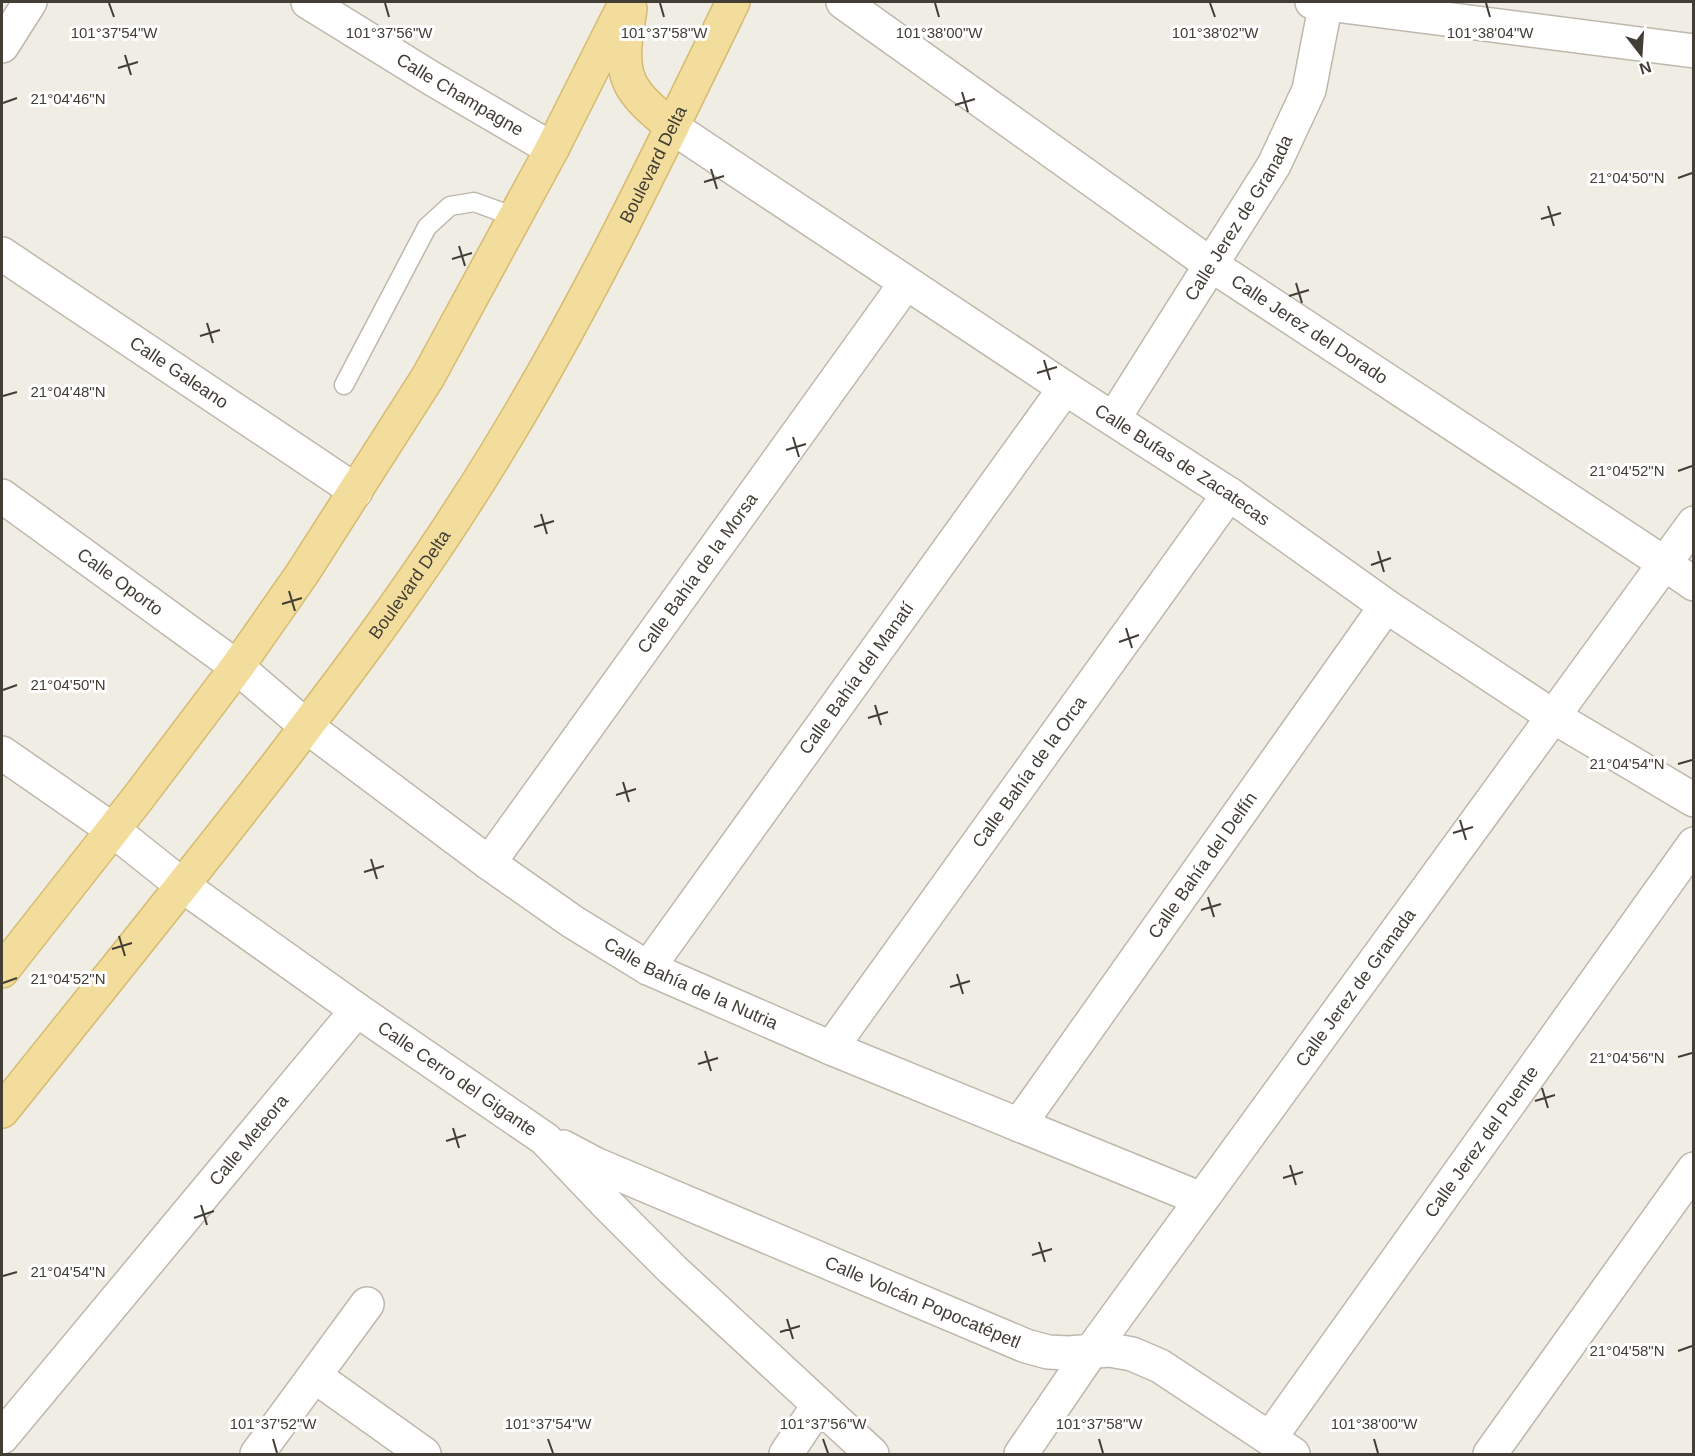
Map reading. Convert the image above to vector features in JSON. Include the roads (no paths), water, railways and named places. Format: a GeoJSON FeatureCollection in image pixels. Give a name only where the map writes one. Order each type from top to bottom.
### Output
{"type":"FeatureCollection","features":[{"type":"Feature","properties":{"kind":"main road"},"geometry":{"type":"LineString","coordinates":[[2,971],[237,667],[356,491],[428,377],[552,149],[626,2]]}},
{"type":"Feature","properties":{"kind":"main road"},"geometry":{"type":"LineString","coordinates":[[632,2],[625,58],[627,77],[635,93],[672,127]]}},
{"type":"Feature","properties":{"kind":"main road","name":"Boulevard Delta"},"geometry":{"type":"LineString","coordinates":[[2,1110],[183,886],[306,726],[396,606],[461,509],[533,393],[672,127],[733,2]]}},
{"type":"Feature","properties":{"kind":"street"},"geometry":{"type":"LineString","coordinates":[[3,40],[30,2]]}},
{"type":"Feature","properties":{"kind":"street","name":"Calle Champagne"},"geometry":{"type":"LineString","coordinates":[[308,2],[552,149]]}},
{"type":"Feature","properties":{"kind":"street","name":"Calle Jerez del Dorado"},"geometry":{"type":"LineString","coordinates":[[843,2],[1210,264],[1694,584]]}},
{"type":"Feature","properties":{"kind":"street"},"geometry":{"type":"LineString","coordinates":[[1321,2],[1694,51]]}},
{"type":"Feature","properties":{"kind":"street","name":"Calle Jerez de Granada"},"geometry":{"type":"LineString","coordinates":[[1114,418],[1274,165],[1309,90],[1321,2]]}},
{"type":"Feature","properties":{"kind":"street","name":"Calle Bufas de Zacatecas"},"geometry":{"type":"LineString","coordinates":[[672,127],[1229,494],[1386,606],[1554,717],[1694,800]]}},
{"type":"Feature","properties":{"kind":"street","name":"Calle Galeano"},"geometry":{"type":"LineString","coordinates":[[2,254],[356,491]]}},
{"type":"Feature","properties":{"kind":"street","name":"Calle Bahía de la Morsa"},"geometry":{"type":"LineString","coordinates":[[489,863],[906,283]]}},
{"type":"Feature","properties":{"kind":"street","name":"Calle Bahía del Manatí"},"geometry":{"type":"LineString","coordinates":[[648,968],[1065,388]]}},
{"type":"Feature","properties":{"kind":"street","name":"Calle Bahía de la Orca"},"geometry":{"type":"LineString","coordinates":[[831,1048],[1229,494]]}},
{"type":"Feature","properties":{"kind":"street","name":"Calle Oporto"},"geometry":{"type":"LineString","coordinates":[[2,496],[237,667]]}},
{"type":"Feature","properties":{"kind":"street","name":"Calle Jerez de Granada"},"geometry":{"type":"LineString","coordinates":[[1022,1455],[1092,1350],[1694,523]]}},
{"type":"Feature","properties":{"kind":"street","name":"Calle Bahía del Delfín"},"geometry":{"type":"LineString","coordinates":[[1019,1125],[1386,606]]}},
{"type":"Feature","properties":{"kind":"street","name":"Calle Bahía de la Nutria"},"geometry":{"type":"LineString","coordinates":[[237,667],[306,726],[489,863],[573,922],[648,968],[831,1048],[1201,1199]]}},
{"type":"Feature","properties":{"kind":"street","name":"Calle Cerro del Gigante"},"geometry":{"type":"LineString","coordinates":[[2,753],[113,830],[183,886],[357,1010],[545,1138],[673,1270],[872,1455]]}},
{"type":"Feature","properties":{"kind":"street","name":"Calle Jerez del Puente"},"geometry":{"type":"LineString","coordinates":[[1281,1446],[1694,844]]}},
{"type":"Feature","properties":{"kind":"street","name":"Calle Meteora"},"geometry":{"type":"LineString","coordinates":[[2,1437],[357,1010]]}},
{"type":"Feature","properties":{"kind":"street","name":"Calle Volcán Popocatépetl"},"geometry":{"type":"LineString","coordinates":[[545,1138],[595,1164],[1026,1346],[1048,1352],[1110,1350],[1132,1354],[1160,1366],[1281,1446]]}},
{"type":"Feature","properties":{"kind":"street"},"geometry":{"type":"LineString","coordinates":[[1490,1455],[1694,1169]]}},
{"type":"Feature","properties":{"kind":"street"},"geometry":{"type":"LineString","coordinates":[[257,1455],[368,1304]]}},
{"type":"Feature","properties":{"kind":"street"},"geometry":{"type":"LineString","coordinates":[[316,1377],[424,1455]]}},
{"type":"Feature","properties":{"kind":"street"},"geometry":{"type":"LineString","coordinates":[[786,1455],[818,1406]]}},
{"type":"Feature","properties":{"kind":"lane"},"geometry":{"type":"LineString","coordinates":[[344,386],[427,227],[450,206],[474,202],[515,217]]}}]}
